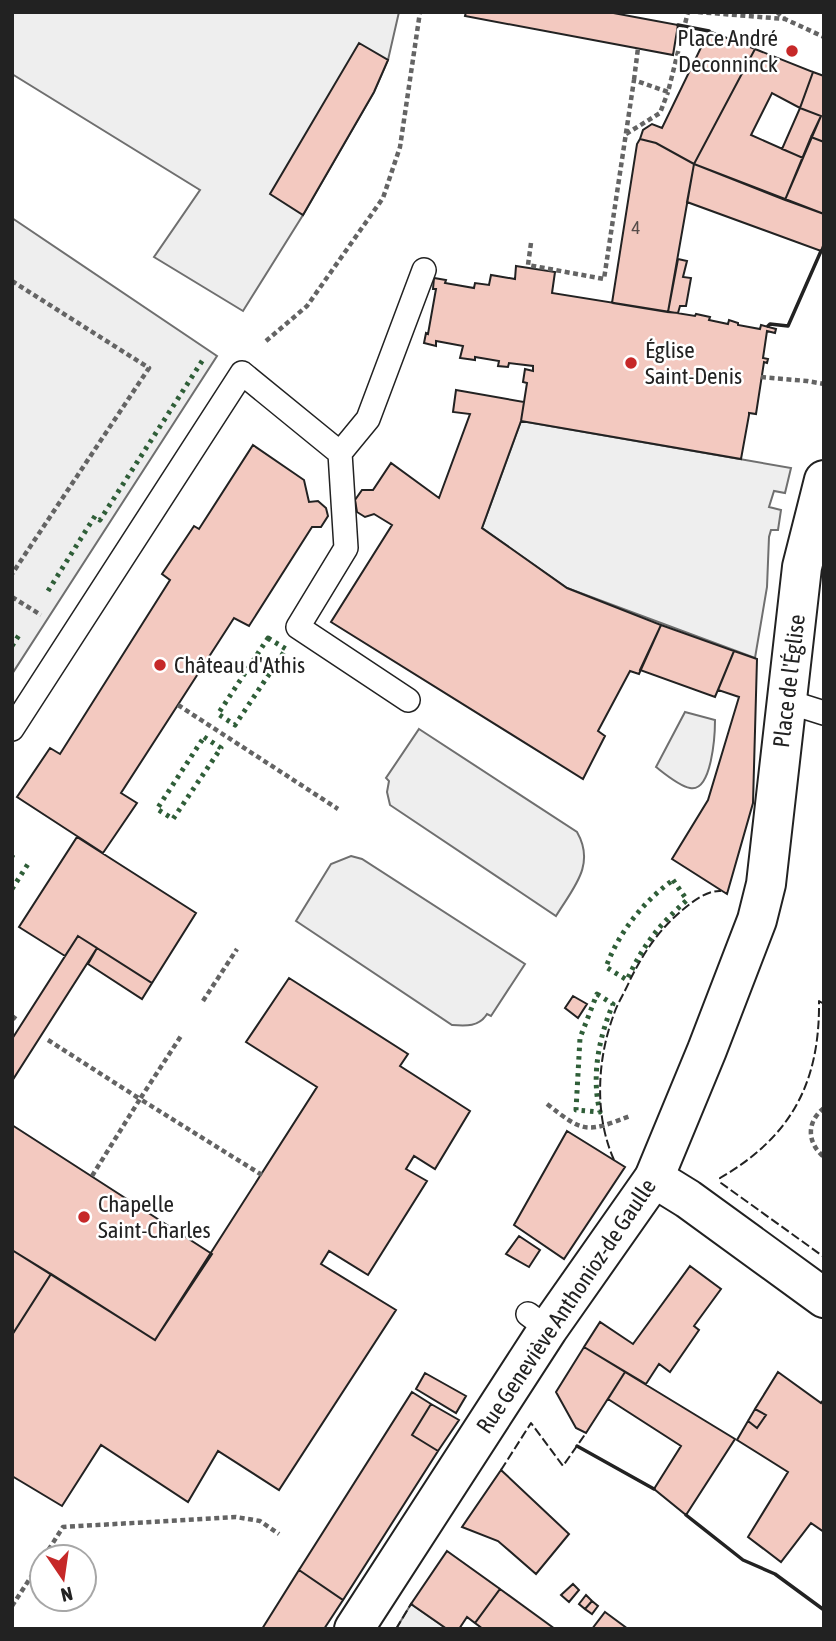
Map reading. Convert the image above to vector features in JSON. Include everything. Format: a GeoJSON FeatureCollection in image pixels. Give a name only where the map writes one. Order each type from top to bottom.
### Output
{"type":"FeatureCollection","features":[{"type":"Feature","properties":{"kind":"main road","name":"Place de l'Église"},"geometry":{"type":"LineString","coordinates":[[766,884],[802,567],[824,480]]}},
{"type":"Feature","properties":{"kind":"main road","name":"Rue Geneviève Anthonioz-de Gaulle"},"geometry":{"type":"LineString","coordinates":[[354,1629],[538,1322],[654,1178],[707,1051],[757,920],[766,884]]}},
{"type":"Feature","properties":{"kind":"main road"},"geometry":{"type":"LineString","coordinates":[[654,1178],[688,1199],[824,1298]]}},
{"type":"Feature","properties":{"kind":"lane"},"geometry":{"type":"LineString","coordinates":[[408,700],[298,627],[346,548],[340,453],[368,419],[424,271]]}},
{"type":"Feature","properties":{"kind":"lane"},"geometry":{"type":"LineString","coordinates":[[12,729],[242,373],[340,453]]}},
{"type":"Feature","properties":{"kind":"lane"},"geometry":{"type":"LineString","coordinates":[[786,701],[824,713]]}},
{"type":"Feature","properties":{"kind":"path"},"geometry":{"type":"LineString","coordinates":[[258,349],[307,306],[383,198],[400,147],[420,12]]}},
{"type":"Feature","properties":{"kind":"path"},"geometry":{"type":"LineString","coordinates":[[625,134],[660,113],[688,12]]}},
{"type":"Feature","properties":{"kind":"path"},"geometry":{"type":"LineString","coordinates":[[698,12],[785,19]]}},
{"type":"Feature","properties":{"kind":"path"},"geometry":{"type":"LineString","coordinates":[[777,12],[785,19],[824,37]]}},
{"type":"Feature","properties":{"kind":"path"},"geometry":{"type":"LineString","coordinates":[[531,243],[528,265],[604,279],[638,48]]}},
{"type":"Feature","properties":{"kind":"path"},"geometry":{"type":"LineString","coordinates":[[634,80],[668,92]]}},
{"type":"Feature","properties":{"kind":"path"},"geometry":{"type":"LineString","coordinates":[[12,281],[149,368],[12,573]]}},
{"type":"Feature","properties":{"kind":"path"},"geometry":{"type":"LineString","coordinates":[[761,377],[824,384]]}},
{"type":"Feature","properties":{"kind":"path"},"geometry":{"type":"LineString","coordinates":[[12,597],[47,619]]}},
{"type":"Feature","properties":{"kind":"path"},"geometry":{"type":"LineString","coordinates":[[178,705],[338,809]]}},
{"type":"Feature","properties":{"kind":"path"},"geometry":{"type":"LineString","coordinates":[[203,1001],[237,949]]}},
{"type":"Feature","properties":{"kind":"path"},"geometry":{"type":"LineString","coordinates":[[92,1177],[181,1035]]}},
{"type":"Feature","properties":{"kind":"path"},"geometry":{"type":"LineString","coordinates":[[48,1040],[262,1175]]}},
{"type":"Feature","properties":{"kind":"path"},"geometry":{"type":"LineString","coordinates":[[547,1104],[572,1124],[589,1129],[605,1126]]}},
{"type":"Feature","properties":{"kind":"path"},"geometry":{"type":"LineString","coordinates":[[824,1108],[816,1114],[810,1133],[816,1150],[824,1157]]}},
{"type":"Feature","properties":{"kind":"path"},"geometry":{"type":"LineString","coordinates":[[53,1543],[63,1527],[236,1517],[260,1521],[279,1534]]}},
{"type":"Feature","properties":{"kind":"path"},"geometry":{"type":"LineString","coordinates":[[12,1606],[28,1581]]}},
{"type":"Feature","properties":{"kind":"shaded area"},"geometry":{"type":"Polygon","coordinates":[[[12,12],[399,12],[388,60],[374,92],[303,215],[243,311],[154,257],[200,190],[12,74],[12,12]]]}},
{"type":"Feature","properties":{"kind":"shaded area"},"geometry":{"type":"Polygon","coordinates":[[[12,218],[217,356],[12,674],[12,218]]]}},
{"type":"Feature","properties":{"kind":"shaded area"},"geometry":{"type":"Polygon","coordinates":[[[521,421],[791,468],[785,493],[774,491],[769,507],[781,510],[778,530],[771,530],[769,537],[767,587],[755,658],[567,588],[482,528],[521,421]]]}},
{"type":"Feature","properties":{"kind":"shaded area"},"geometry":{"type":"Polygon","coordinates":[[[685,712],[715,720],[708,772],[697,787],[690,788],[656,767],[685,712]]]}},
{"type":"Feature","properties":{"kind":"shaded area"},"geometry":{"type":"Polygon","coordinates":[[[419,729],[577,832],[584,855],[583,866],[575,886],[556,916],[390,805],[387,792],[389,781],[386,778],[419,729]]]}},
{"type":"Feature","properties":{"kind":"shaded area"},"geometry":{"type":"Polygon","coordinates":[[[351,856],[362,859],[525,964],[491,1016],[487,1014],[472,1025],[452,1025],[296,921],[331,864],[351,856]]]}},
{"type":"Feature","properties":{"kind":"shaded area"},"geometry":{"type":"Polygon","coordinates":[[[411,1604],[447,1629],[396,1629],[411,1604]]]}},
{"type":"Feature","properties":{"kind":"building"},"geometry":{"type":"Polygon","coordinates":[[[466,12],[608,12],[678,25],[673,55],[465,16],[466,12]]]}},
{"type":"Feature","properties":{"kind":"building"},"geometry":{"type":"Polygon","coordinates":[[[709,31],[755,49],[694,164],[656,143],[640,139],[643,130],[652,124],[662,128],[709,31]]]}},
{"type":"Feature","properties":{"kind":"building"},"geometry":{"type":"Polygon","coordinates":[[[359,43],[388,60],[374,92],[303,215],[270,194],[359,43]]]}},
{"type":"Feature","properties":{"kind":"building"},"geometry":{"type":"Polygon","coordinates":[[[755,49],[813,72],[800,108],[772,93],[751,135],[803,158],[785,200],[694,164],[755,49]]]}},
{"type":"Feature","properties":{"kind":"building"},"geometry":{"type":"Polygon","coordinates":[[[813,72],[824,76],[824,142],[811,137],[821,116],[800,108],[813,72]]]}},
{"type":"Feature","properties":{"kind":"building"},"geometry":{"type":"Polygon","coordinates":[[[800,108],[821,116],[803,158],[782,149],[800,108]]]}},
{"type":"Feature","properties":{"kind":"building"},"geometry":{"type":"Polygon","coordinates":[[[811,137],[824,142],[824,214],[785,200],[811,137]]]}},
{"type":"Feature","properties":{"kind":"building"},"geometry":{"type":"Polygon","coordinates":[[[640,139],[656,143],[694,164],[668,312],[612,303],[637,144],[640,139]]]}},
{"type":"Feature","properties":{"kind":"building"},"geometry":{"type":"Polygon","coordinates":[[[694,164],[824,214],[824,243],[821,251],[687,202],[694,164]]]}},
{"type":"Feature","properties":{"kind":"building"},"geometry":{"type":"Polygon","coordinates":[[[678,259],[687,261],[683,277],[691,278],[686,306],[680,306],[678,313],[668,312],[678,259]]]}},
{"type":"Feature","properties":{"kind":"building","name":"Église Saint-Denis"},"geometry":{"type":"Polygon","coordinates":[[[516,266],[555,272],[552,293],[695,316],[696,314],[728,324],[729,320],[738,325],[760,329],[761,325],[776,329],[775,333],[767,331],[763,358],[768,359],[767,363],[764,362],[756,414],[749,413],[741,459],[521,421],[527,383],[523,382],[525,369],[533,371],[533,366],[509,363],[508,367],[498,366],[499,361],[475,357],[475,360],[460,358],[463,346],[436,341],[436,346],[424,343],[436,289],[433,289],[434,278],[446,280],[445,283],[474,288],[475,283],[489,285],[491,275],[515,279],[516,266]]]}},
{"type":"Feature","properties":{"kind":"building"},"geometry":{"type":"Polygon","coordinates":[[[456,390],[524,402],[521,421],[482,528],[567,588],[661,625],[639,674],[630,671],[598,731],[605,736],[583,779],[331,622],[392,525],[374,514],[365,517],[357,512],[355,500],[362,490],[373,490],[391,463],[439,498],[470,414],[453,412],[456,390]]]}},
{"type":"Feature","properties":{"kind":"building","name":"Château d'Athis"},"geometry":{"type":"Polygon","coordinates":[[[253,445],[304,480],[309,502],[318,501],[326,508],[328,516],[321,527],[312,527],[249,626],[234,618],[121,793],[137,803],[103,853],[17,797],[50,748],[60,754],[170,580],[162,574],[194,526],[199,529],[253,445]]]}},
{"type":"Feature","properties":{"kind":"building"},"geometry":{"type":"Polygon","coordinates":[[[661,625],[734,651],[715,697],[640,670],[661,625]]]}},
{"type":"Feature","properties":{"kind":"building"},"geometry":{"type":"Polygon","coordinates":[[[734,651],[757,659],[753,803],[727,894],[672,859],[708,800],[739,697],[718,690],[734,651]]]}},
{"type":"Feature","properties":{"kind":"building"},"geometry":{"type":"Polygon","coordinates":[[[77,837],[196,913],[152,983],[78,936],[65,956],[19,927],[77,837]]]}},
{"type":"Feature","properties":{"kind":"building"},"geometry":{"type":"Polygon","coordinates":[[[78,936],[97,948],[12,1081],[12,1039],[78,936]]]}},
{"type":"Feature","properties":{"kind":"building"},"geometry":{"type":"Polygon","coordinates":[[[97,948],[152,983],[142,999],[88,964],[97,948]]]}},
{"type":"Feature","properties":{"kind":"building"},"geometry":{"type":"Polygon","coordinates":[[[289,978],[408,1054],[400,1066],[470,1111],[435,1169],[414,1156],[406,1169],[427,1181],[368,1275],[329,1251],[321,1264],[396,1310],[279,1490],[218,1451],[188,1502],[101,1445],[62,1506],[12,1476],[12,1335],[51,1274],[155,1340],[317,1087],[246,1042],[289,978]]]}},
{"type":"Feature","properties":{"kind":"building"},"geometry":{"type":"Polygon","coordinates":[[[573,996],[587,1004],[578,1018],[565,1008],[573,996]]]}},
{"type":"Feature","properties":{"kind":"building","name":"Chapelle Saint-Charles"},"geometry":{"type":"Polygon","coordinates":[[[12,1125],[212,1254],[155,1340],[12,1250],[12,1125]]]}},
{"type":"Feature","properties":{"kind":"building"},"geometry":{"type":"Polygon","coordinates":[[[567,1131],[625,1167],[564,1259],[514,1225],[567,1131]]]}},
{"type":"Feature","properties":{"kind":"building"},"geometry":{"type":"Polygon","coordinates":[[[519,1236],[540,1250],[529,1267],[506,1254],[519,1236]]]}},
{"type":"Feature","properties":{"kind":"building"},"geometry":{"type":"Polygon","coordinates":[[[12,1250],[51,1274],[12,1335],[12,1250]]]}},
{"type":"Feature","properties":{"kind":"building"},"geometry":{"type":"Polygon","coordinates":[[[690,1266],[721,1289],[694,1326],[699,1330],[670,1372],[659,1364],[646,1384],[584,1347],[600,1322],[633,1344],[690,1266]]]}},
{"type":"Feature","properties":{"kind":"building"},"geometry":{"type":"Polygon","coordinates":[[[584,1347],[625,1372],[586,1433],[576,1428],[556,1392],[584,1347]]]}},
{"type":"Feature","properties":{"kind":"building"},"geometry":{"type":"Polygon","coordinates":[[[625,1372],[735,1439],[686,1515],[654,1489],[681,1446],[608,1399],[625,1372]]]}},
{"type":"Feature","properties":{"kind":"building"},"geometry":{"type":"Polygon","coordinates":[[[778,1372],[821,1403],[824,1399],[824,1532],[811,1523],[781,1562],[748,1537],[788,1472],[737,1440],[748,1421],[757,1428],[766,1415],[755,1409],[778,1372]]]}},
{"type":"Feature","properties":{"kind":"building"},"geometry":{"type":"Polygon","coordinates":[[[425,1373],[466,1396],[456,1413],[416,1389],[425,1373]]]}},
{"type":"Feature","properties":{"kind":"building"},"geometry":{"type":"Polygon","coordinates":[[[412,1392],[431,1404],[412,1435],[438,1451],[343,1600],[299,1570],[412,1392]]]}},
{"type":"Feature","properties":{"kind":"building"},"geometry":{"type":"Polygon","coordinates":[[[431,1404],[459,1420],[438,1451],[412,1435],[431,1404]]]}},
{"type":"Feature","properties":{"kind":"building"},"geometry":{"type":"Polygon","coordinates":[[[755,1409],[766,1415],[757,1428],[748,1421],[755,1409]]]}},
{"type":"Feature","properties":{"kind":"building"},"geometry":{"type":"Polygon","coordinates":[[[501,1470],[569,1534],[536,1574],[498,1541],[462,1527],[501,1470]]]}},
{"type":"Feature","properties":{"kind":"building"},"geometry":{"type":"Polygon","coordinates":[[[447,1551],[500,1589],[475,1623],[467,1617],[459,1629],[447,1629],[411,1604],[447,1551]]]}},
{"type":"Feature","properties":{"kind":"building"},"geometry":{"type":"Polygon","coordinates":[[[299,1570],[343,1600],[324,1629],[262,1629],[299,1570]]]}},
{"type":"Feature","properties":{"kind":"building"},"geometry":{"type":"Polygon","coordinates":[[[573,1584],[579,1590],[569,1602],[561,1595],[573,1584]]]}},
{"type":"Feature","properties":{"kind":"building"},"geometry":{"type":"Polygon","coordinates":[[[500,1589],[555,1629],[483,1629],[475,1623],[500,1589]]]}},
{"type":"Feature","properties":{"kind":"building"},"geometry":{"type":"Polygon","coordinates":[[[586,1595],[592,1601],[585,1609],[579,1604],[586,1595]]]}},
{"type":"Feature","properties":{"kind":"building"},"geometry":{"type":"Polygon","coordinates":[[[592,1601],[598,1606],[592,1614],[585,1609],[592,1601]]]}},
{"type":"Feature","properties":{"kind":"building"},"geometry":{"type":"Polygon","coordinates":[[[605,1612],[628,1629],[592,1629],[605,1612]]]}},
{"type":"Feature","properties":{"kind":"hedge"},"geometry":{"type":"LineString","coordinates":[[48,591],[95,516],[100,520],[204,358]]}},
{"type":"Feature","properties":{"kind":"hedge"},"geometry":{"type":"LineString","coordinates":[[12,646],[21,632]]}},
{"type":"Feature","properties":{"kind":"hedge"},"geometry":{"type":"LineString","coordinates":[[268,638],[286,649],[235,725],[218,714],[268,638]]}},
{"type":"Feature","properties":{"kind":"hedge"},"geometry":{"type":"LineString","coordinates":[[204,737],[221,748],[173,819],[157,809],[204,737]]}},
{"type":"Feature","properties":{"kind":"hedge"},"geometry":{"type":"LineString","coordinates":[[12,889],[28,864]]}},
{"type":"Feature","properties":{"kind":"hedge"},"geometry":{"type":"LineString","coordinates":[[673,880],[687,900],[652,936],[627,980],[606,967],[611,954],[633,919],[673,880]]}},
{"type":"Feature","properties":{"kind":"hedge"},"geometry":{"type":"LineString","coordinates":[[597,994],[613,1004],[604,1030],[596,1071],[600,1112],[576,1110],[580,1038],[597,994]]}},
{"type":"Feature","properties":{"kind":"fence"},"geometry":{"type":"LineString","coordinates":[[614,1160],[603,1125],[600,1087],[604,1049],[616,1010],[640,961],[664,927],[699,898],[721,891]]}},
{"type":"Feature","properties":{"kind":"fence"},"geometry":{"type":"LineString","coordinates":[[824,1004],[819,1001],[814,1057],[807,1082],[796,1105],[783,1126],[766,1145],[720,1178],[721,1183],[824,1257]]}},
{"type":"Feature","properties":{"kind":"fence"},"geometry":{"type":"LineString","coordinates":[[501,1470],[531,1423],[563,1466],[586,1433]]}},
{"type":"Feature","properties":{"kind":"fence"},"geometry":{"type":"LineString","coordinates":[[396,1629],[411,1604],[413,1605]]}},
{"type":"Feature","properties":{"kind":"wall"},"geometry":{"type":"LineString","coordinates":[[678,25],[709,31]]}},
{"type":"Feature","properties":{"kind":"wall"},"geometry":{"type":"LineString","coordinates":[[768,326],[788,326],[821,251]]}},
{"type":"Feature","properties":{"kind":"wall"},"geometry":{"type":"LineString","coordinates":[[577,1446],[654,1489]]}},
{"type":"Feature","properties":{"kind":"wall"},"geometry":{"type":"LineString","coordinates":[[686,1515],[743,1560],[775,1574],[824,1610]]}},
{"type":"Feature","properties":{"kind":"place","name":"Place André Deconninck"},"geometry":{"type":"Point","coordinates":[792,51]}},
{"type":"Feature","properties":{"kind":"place","name":"Église Saint-Denis"},"geometry":{"type":"Point","coordinates":[631,363]}},
{"type":"Feature","properties":{"kind":"place","name":"Château d'Athis"},"geometry":{"type":"Point","coordinates":[160,665]}},
{"type":"Feature","properties":{"kind":"place","name":"Chapelle Saint-Charles"},"geometry":{"type":"Point","coordinates":[84,1217]}}]}
